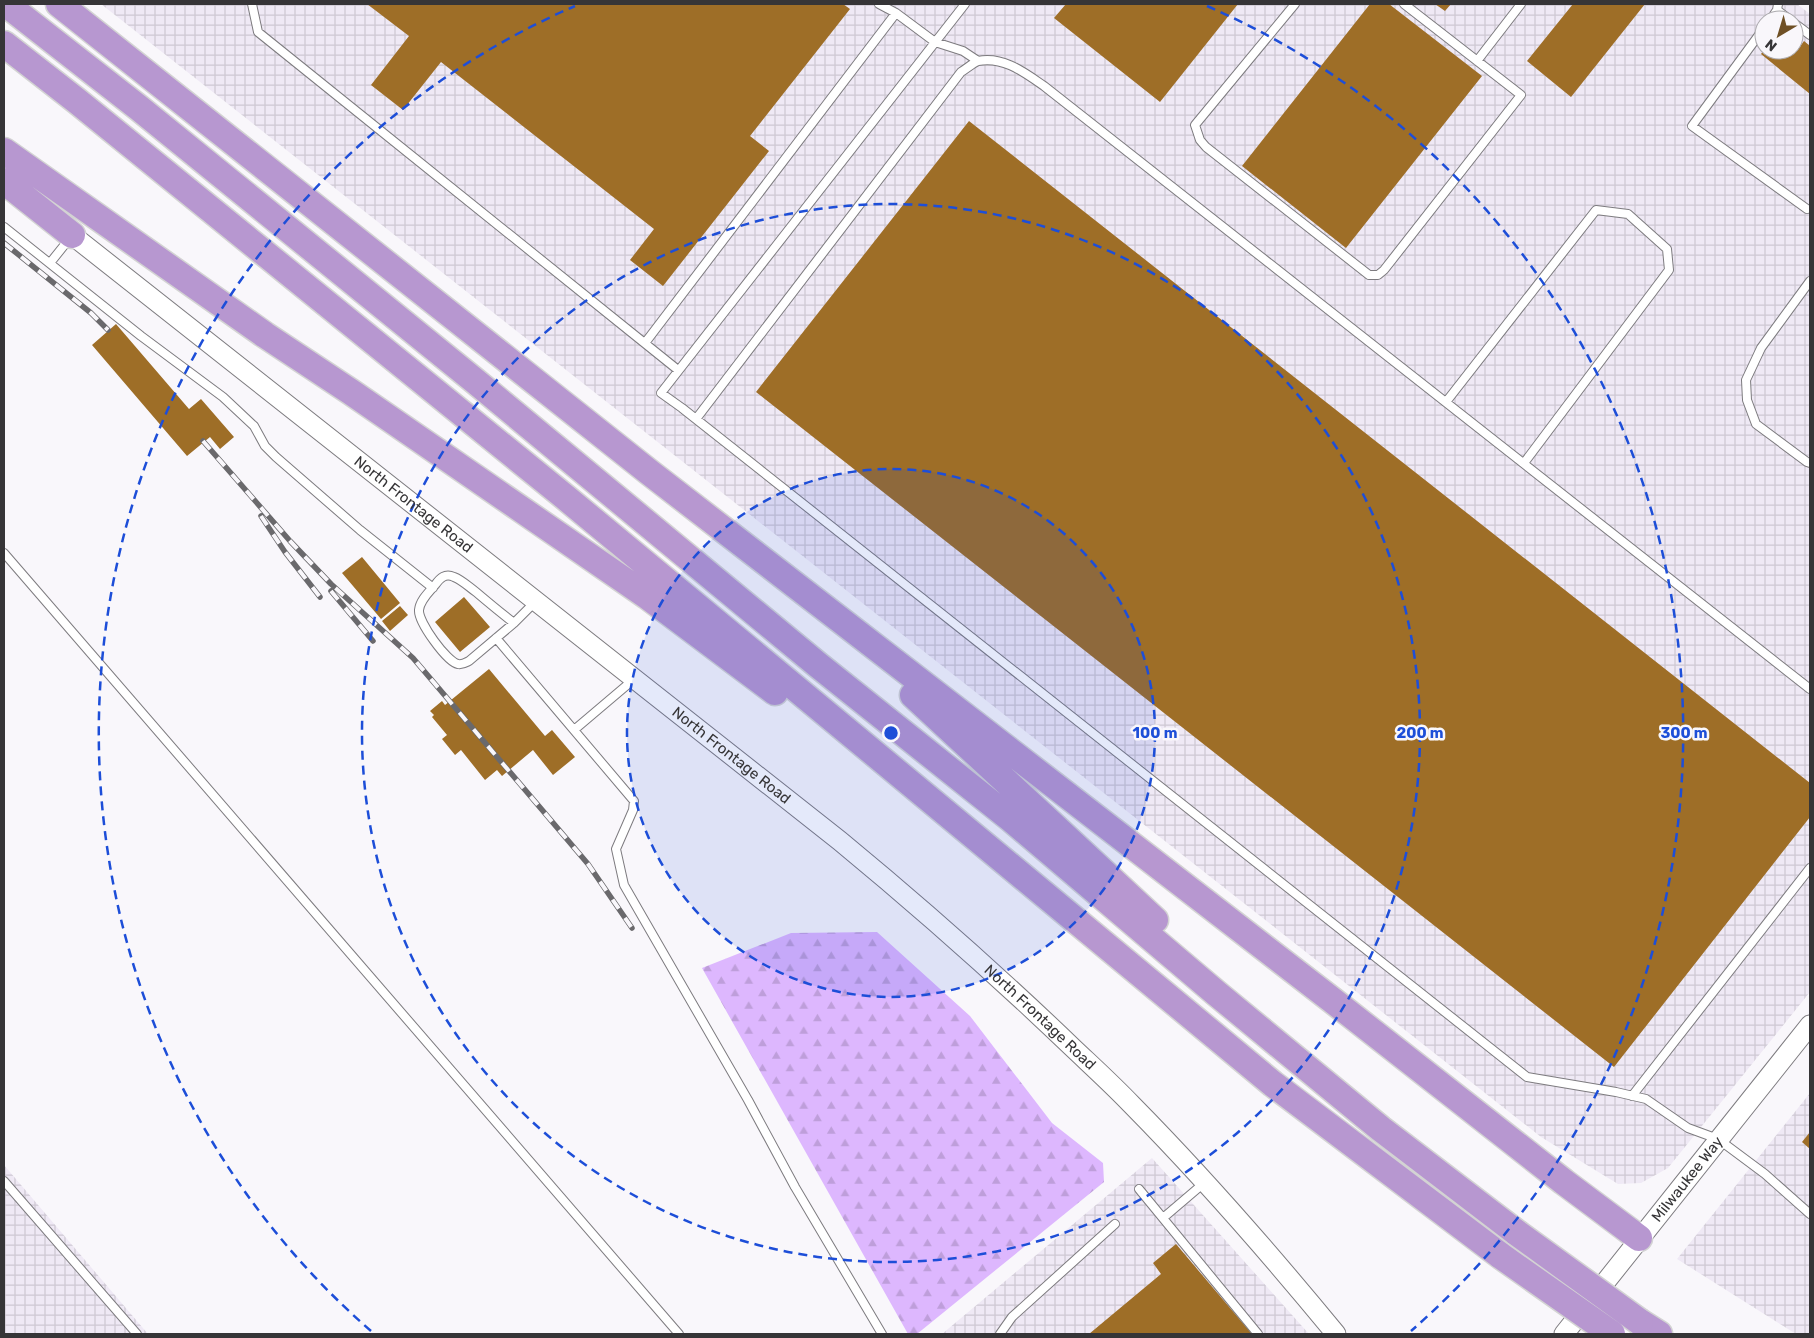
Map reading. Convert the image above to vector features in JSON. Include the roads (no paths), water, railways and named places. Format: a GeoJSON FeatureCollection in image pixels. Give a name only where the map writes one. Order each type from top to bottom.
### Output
{"type":"FeatureCollection","features":[{"type":"Feature","properties":{"kind":"highway"},"geometry":{"type":"LineString","coordinates":[[6,4],[146,114],[490,394],[818,665],[1012,819],[1382,1129],[1517,1233],[1650,1328]]}},
{"type":"Feature","properties":{"kind":"highway"},"geometry":{"type":"LineString","coordinates":[[59,4],[649,472],[1564,1182],[1639,1238]]}},
{"type":"Feature","properties":{"kind":"highway"},"geometry":{"type":"LineString","coordinates":[[4,44],[77,101],[565,497],[1273,1084],[1501,1256],[1612,1334]]}},
{"type":"Feature","properties":{"kind":"highway"},"geometry":{"type":"LineString","coordinates":[[4,151],[265,335],[647,596],[1058,905]]}},
{"type":"Feature","properties":{"kind":"highway"},"geometry":{"type":"LineString","coordinates":[[4,181],[72,235]]}},
{"type":"Feature","properties":{"kind":"highway"},"geometry":{"type":"LineString","coordinates":[[649,472],[914,696],[1382,1129]]}},
{"type":"Feature","properties":{"kind":"street","name":"North Frontage Road"},"geometry":{"type":"LineString","coordinates":[[72,235],[635,678],[840,841],[940,924],[1132,1104],[1296,1285],[1336,1334]]}},
{"type":"Feature","properties":{"kind":"street","name":"Milwaukee Way"},"geometry":{"type":"LineString","coordinates":[[1564,1334],[1810,1025]]}},
{"type":"Feature","properties":{"kind":"lane"},"geometry":{"type":"LineString","coordinates":[[252,4],[258,32],[678,370]]}},
{"type":"Feature","properties":{"kind":"lane"},"geometry":{"type":"LineString","coordinates":[[879,4],[896,13],[935,42],[963,51],[978,61],[1015,66],[1044,86],[1810,689]]}},
{"type":"Feature","properties":{"kind":"lane"},"geometry":{"type":"LineString","coordinates":[[965,4],[661,393],[1527,1077],[1646,1099],[1688,1128],[1718,1139],[1765,1174],[1810,1214]]}},
{"type":"Feature","properties":{"kind":"lane"},"geometry":{"type":"LineString","coordinates":[[1295,4],[1195,125],[1200,140],[1206,147],[1369,275],[1378,275],[1384,270],[1521,95],[1404,4]]}},
{"type":"Feature","properties":{"kind":"lane"},"geometry":{"type":"LineString","coordinates":[[1477,60],[1521,4]]}},
{"type":"Feature","properties":{"kind":"lane"},"geometry":{"type":"LineString","coordinates":[[645,343],[896,13]]}},
{"type":"Feature","properties":{"kind":"lane"},"geometry":{"type":"LineString","coordinates":[[1754,42],[1692,126],[1807,209]]}},
{"type":"Feature","properties":{"kind":"lane"},"geometry":{"type":"LineString","coordinates":[[696,419],[961,72],[978,61]]}},
{"type":"Feature","properties":{"kind":"lane"},"geometry":{"type":"LineString","coordinates":[[1446,402],[1596,210],[1628,214],[1667,249],[1669,270],[1524,463]]}},
{"type":"Feature","properties":{"kind":"lane"},"geometry":{"type":"LineString","coordinates":[[4,227],[135,332],[223,397],[254,426],[265,446],[276,457],[353,524],[432,588]]}},
{"type":"Feature","properties":{"kind":"lane"},"geometry":{"type":"LineString","coordinates":[[50,263],[72,235]]}},
{"type":"Feature","properties":{"kind":"lane"},"geometry":{"type":"LineString","coordinates":[[1810,281],[1760,348],[1746,380],[1747,400],[1756,424],[1810,463]]}},
{"type":"Feature","properties":{"kind":"lane"},"geometry":{"type":"LineString","coordinates":[[4,553],[679,1334]]}},
{"type":"Feature","properties":{"kind":"lane"},"geometry":{"type":"LineString","coordinates":[[514,624],[456,577],[444,576],[420,604],[419,614],[425,629],[453,662],[459,664],[466,663],[514,624],[536,600]]}},
{"type":"Feature","properties":{"kind":"lane"},"geometry":{"type":"LineString","coordinates":[[496,638],[634,801],[633,810],[616,849],[624,885],[748,1100],[795,1187],[882,1334]]}},
{"type":"Feature","properties":{"kind":"lane"},"geometry":{"type":"LineString","coordinates":[[574,730],[635,678]]}},
{"type":"Feature","properties":{"kind":"lane"},"geometry":{"type":"LineString","coordinates":[[1632,1096],[1810,868]]}},
{"type":"Feature","properties":{"kind":"lane"},"geometry":{"type":"LineString","coordinates":[[4,1181],[137,1334]]}},
{"type":"Feature","properties":{"kind":"lane"},"geometry":{"type":"LineString","coordinates":[[1164,1218],[1204,1183]]}},
{"type":"Feature","properties":{"kind":"lane"},"geometry":{"type":"LineString","coordinates":[[1138,1189],[1164,1218],[1258,1334]]}},
{"type":"Feature","properties":{"kind":"lane"},"geometry":{"type":"LineString","coordinates":[[1000,1334],[1012,1318],[1115,1224]]}},
{"type":"Feature","properties":{"kind":"railway"},"geometry":{"type":"LineString","coordinates":[[4,243],[91,313],[108,330]]}},
{"type":"Feature","properties":{"kind":"railway"},"geometry":{"type":"LineString","coordinates":[[203,441],[290,541],[331,584],[413,658],[588,864],[632,928]]}},
{"type":"Feature","properties":{"kind":"railway"},"geometry":{"type":"LineString","coordinates":[[261,516],[285,552],[320,597]]}},
{"type":"Feature","properties":{"kind":"railway"},"geometry":{"type":"LineString","coordinates":[[331,591],[373,641]]}}]}
